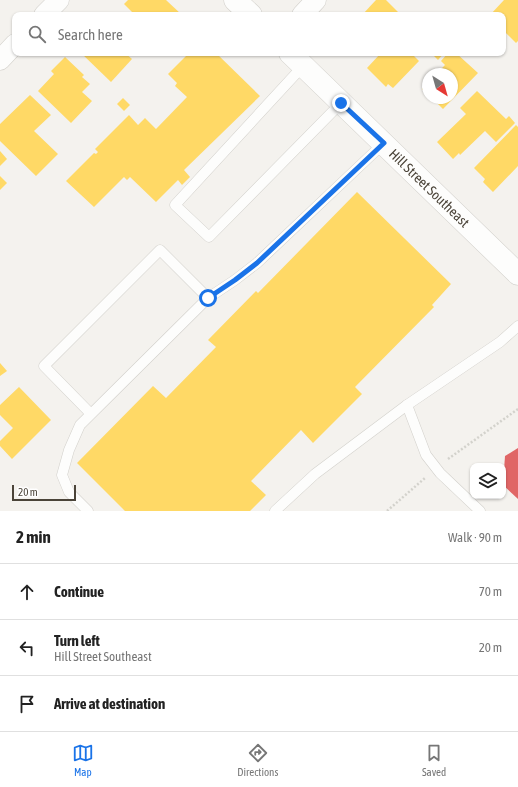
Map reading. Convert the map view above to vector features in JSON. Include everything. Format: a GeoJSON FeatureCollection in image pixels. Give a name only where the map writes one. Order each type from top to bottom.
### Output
{"type":"FeatureCollection","features":[{"type":"Feature","properties":{"kind":"street"},"geometry":{"type":"LineString","coordinates":[[47,12],[59,0]]}},
{"type":"Feature","properties":{"kind":"street"},"geometry":{"type":"LineString","coordinates":[[235,0],[248,12]]}},
{"type":"Feature","properties":{"kind":"street"},"geometry":{"type":"LineString","coordinates":[[305,12],[316,0]]}},
{"type":"Feature","properties":{"kind":"street"},"geometry":{"type":"LineString","coordinates":[[0,60],[12,47]]}},
{"type":"Feature","properties":{"kind":"street","name":"Hill Street Southeast"},"geometry":{"type":"LineString","coordinates":[[297,60],[518,274]]}},
{"type":"Feature","properties":{"kind":"lane"},"geometry":{"type":"LineString","coordinates":[[297,60],[176,205],[209,237],[341,103]]}},
{"type":"Feature","properties":{"kind":"lane"},"geometry":{"type":"LineString","coordinates":[[88,511],[69,492],[62,474],[69,450],[80,425],[208,298],[257,263],[384,143]]}},
{"type":"Feature","properties":{"kind":"lane"},"geometry":{"type":"LineString","coordinates":[[91,414],[44,366],[160,250],[208,298]]}},
{"type":"Feature","properties":{"kind":"lane"},"geometry":{"type":"LineString","coordinates":[[275,511],[315,474],[407,404],[500,342],[518,326]]}},
{"type":"Feature","properties":{"kind":"lane"},"geometry":{"type":"LineString","coordinates":[[407,404],[426,455],[436,468],[480,511]]}},
{"type":"Feature","properties":{"kind":"path"},"geometry":{"type":"LineString","coordinates":[[387,511],[436,468],[518,409]]}},
{"type":"Feature","properties":{"kind":"building: Homes"},"geometry":{"type":"Polygon","coordinates":[[[128,0],[166,0],[179,12],[132,12],[124,4],[128,0]]]}},
{"type":"Feature","properties":{"kind":"building: Homes"},"geometry":{"type":"Polygon","coordinates":[[[376,0],[386,0],[398,12],[365,12],[376,0]]]}},
{"type":"Feature","properties":{"kind":"building: Homes"},"geometry":{"type":"Polygon","coordinates":[[[504,0],[518,0],[518,41],[516,43],[506,33],[506,12],[493,12],[504,0]]]}},
{"type":"Feature","properties":{"kind":"building: Homes"},"geometry":{"type":"Polygon","coordinates":[[[84,56],[128,56],[132,59],[111,82],[84,56]]]}},
{"type":"Feature","properties":{"kind":"building: Homes"},"geometry":{"type":"Polygon","coordinates":[[[186,56],[219,56],[260,96],[184,170],[190,177],[182,185],[178,180],[156,202],[130,177],[127,180],[124,177],[94,207],[66,181],[94,153],[96,154],[98,152],[95,149],[129,115],[138,125],[145,118],[156,129],[187,97],[175,86],[177,83],[168,74],[186,56]]]}},
{"type":"Feature","properties":{"kind":"building: Homes"},"geometry":{"type":"Polygon","coordinates":[[[378,56],[414,56],[419,61],[393,88],[388,84],[386,87],[367,68],[378,56]]]}},
{"type":"Feature","properties":{"kind":"building: Homes"},"geometry":{"type":"Polygon","coordinates":[[[434,56],[441,56],[438,60],[434,56]]]}},
{"type":"Feature","properties":{"kind":"building: Homes"},"geometry":{"type":"Polygon","coordinates":[[[445,56],[459,56],[478,73],[458,94],[458,68],[442,68],[445,65],[441,61],[445,56]]]}},
{"type":"Feature","properties":{"kind":"building: Homes"},"geometry":{"type":"Polygon","coordinates":[[[65,57],[84,75],[82,77],[90,84],[82,92],[92,101],[71,123],[38,91],[54,74],[51,71],[65,57]]]}},
{"type":"Feature","properties":{"kind":"building: Homes"},"geometry":{"type":"Polygon","coordinates":[[[477,91],[506,119],[509,116],[515,123],[496,142],[485,131],[460,155],[459,153],[453,159],[437,142],[466,114],[460,108],[477,91]]]}},
{"type":"Feature","properties":{"kind":"building: Homes"},"geometry":{"type":"Polygon","coordinates":[[[30,95],[51,115],[34,131],[58,154],[36,176],[0,141],[0,124],[30,95]]]}},
{"type":"Feature","properties":{"kind":"building: Homes"},"geometry":{"type":"Polygon","coordinates":[[[123,98],[130,105],[124,111],[117,104],[123,98]]]}},
{"type":"Feature","properties":{"kind":"building: Homes"},"geometry":{"type":"Polygon","coordinates":[[[438,104],[448,104],[443,109],[438,104]]]}},
{"type":"Feature","properties":{"kind":"building: Homes"},"geometry":{"type":"Polygon","coordinates":[[[516,125],[518,127],[518,166],[493,192],[483,182],[485,179],[474,168],[516,125]]]}},
{"type":"Feature","properties":{"kind":"building: Homes"},"geometry":{"type":"Polygon","coordinates":[[[0,151],[7,159],[0,166],[0,151]]]}},
{"type":"Feature","properties":{"kind":"building: Homes"},"geometry":{"type":"Polygon","coordinates":[[[0,176],[7,183],[0,190],[0,176]]]}},
{"type":"Feature","properties":{"kind":"building: Homes"},"geometry":{"type":"Polygon","coordinates":[[[357,192],[451,284],[432,305],[434,307],[355,387],[362,394],[313,443],[301,430],[251,481],[266,495],[250,511],[125,511],[77,463],[153,386],[166,398],[216,347],[208,340],[256,291],[258,293],[357,192]]]}},
{"type":"Feature","properties":{"kind":"building: Homes"},"geometry":{"type":"Polygon","coordinates":[[[0,363],[7,371],[0,376],[0,363]]]}},
{"type":"Feature","properties":{"kind":"building: Homes"},"geometry":{"type":"Polygon","coordinates":[[[19,387],[51,420],[12,459],[0,446],[0,441],[13,428],[0,415],[0,405],[19,387]]]}},
{"type":"Feature","properties":{"kind":"building: Shops"},"geometry":{"type":"Polygon","coordinates":[[[518,448],[518,499],[506,488],[505,456],[518,448]]]}},
{"type":"Feature","properties":{"kind":"route"},"geometry":{"type":"LineString","coordinates":[[208,298],[257,263],[384,143],[341,103]]}}]}
